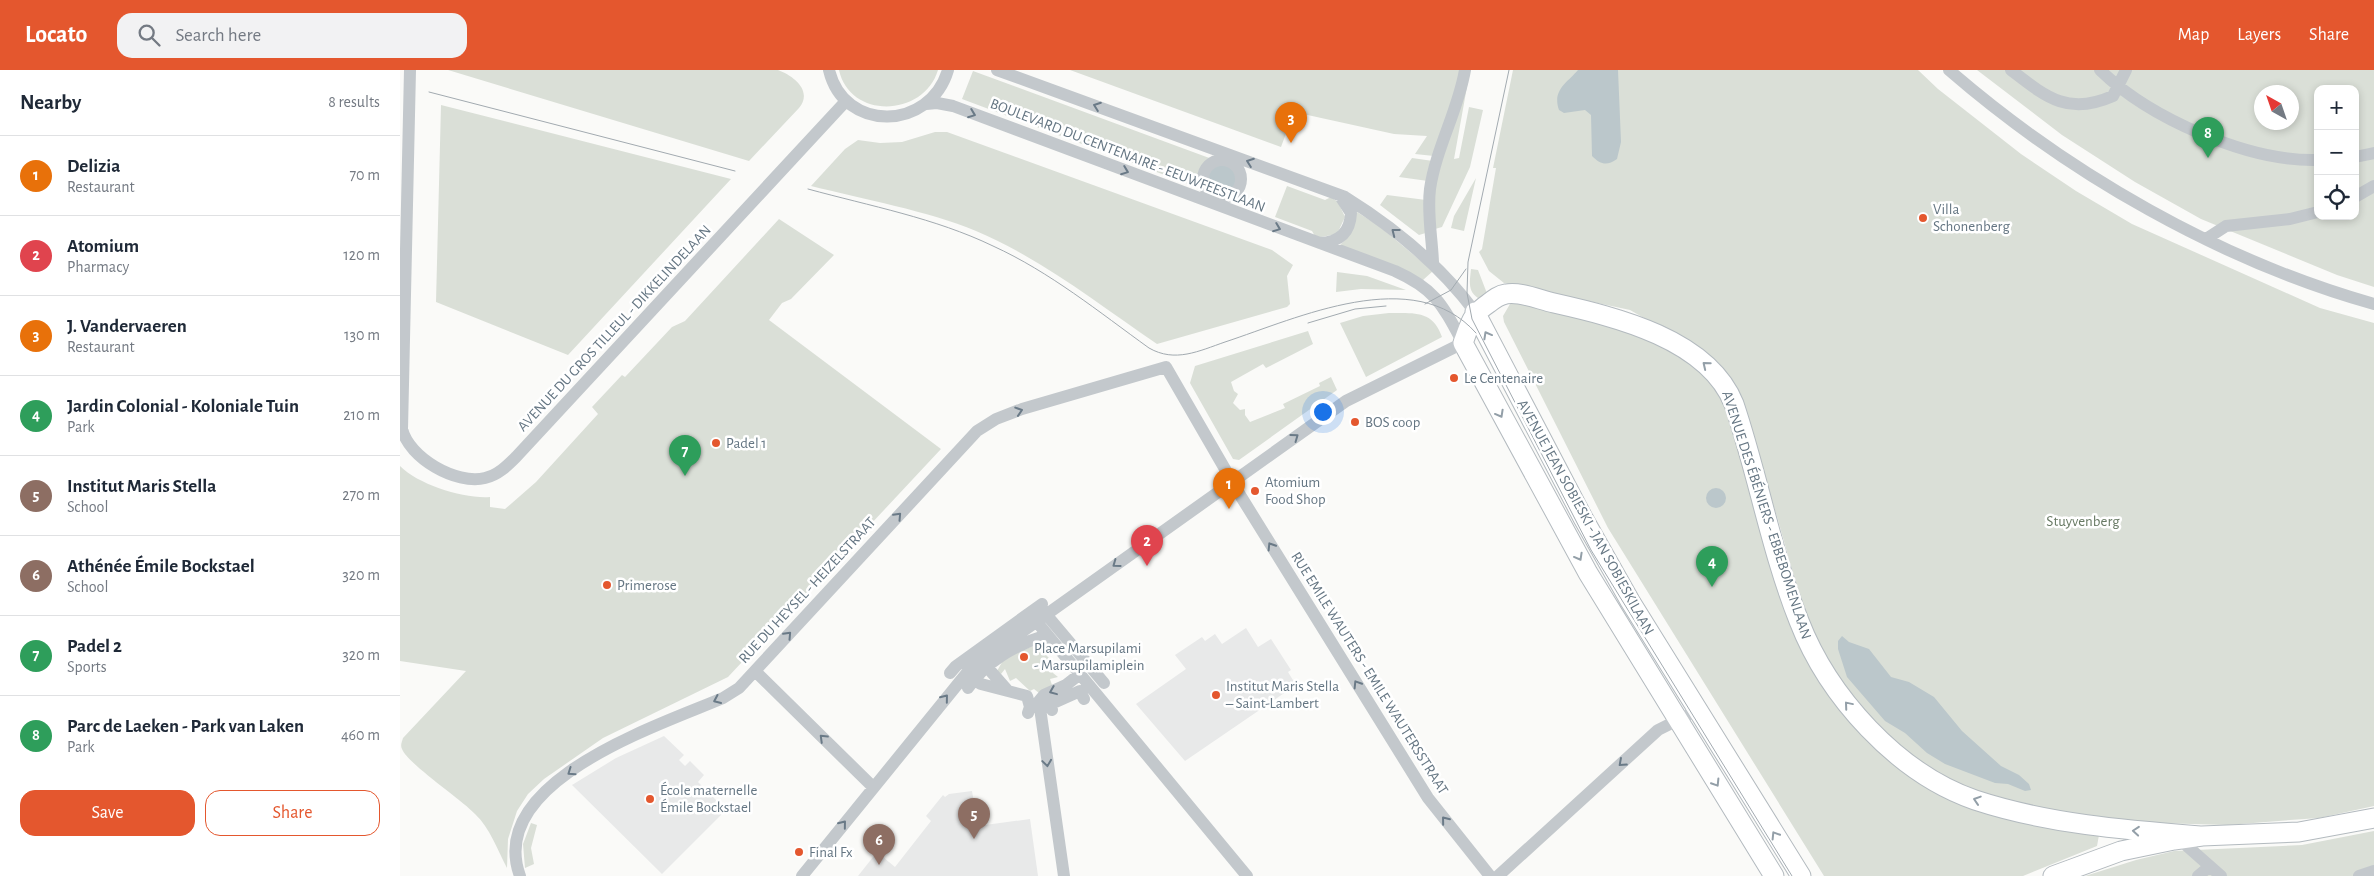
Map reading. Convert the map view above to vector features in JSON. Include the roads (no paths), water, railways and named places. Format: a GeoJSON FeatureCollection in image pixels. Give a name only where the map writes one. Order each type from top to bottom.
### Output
{"type":"FeatureCollection","features":[{"type":"Feature","properties":{"kind":"street","name":"AVENUE DU GROS TILLEUL - DIKKELINDELAAN"},"geometry":{"type":"LineString","coordinates":[[410,70],[400,408],[404,437],[420,457],[469,480],[485,478],[500,473],[523,450],[846,100]]}},
{"type":"Feature","properties":{"kind":"street"},"geometry":{"type":"LineString","coordinates":[[829,70],[834,85],[846,100],[864,112],[885,117],[906,114],[926,104],[941,88],[948,70]]}},
{"type":"Feature","properties":{"kind":"street"},"geometry":{"type":"LineString","coordinates":[[997,70],[1337,193],[1372,215],[1433,262]]}},
{"type":"Feature","properties":{"kind":"street"},"geometry":{"type":"LineString","coordinates":[[1433,262],[1429,215],[1430,188],[1437,159],[1459,96],[1465,70]]}},
{"type":"Feature","properties":{"kind":"street"},"geometry":{"type":"LineString","coordinates":[[1949,70],[1988,103],[2069,162],[2132,200],[2206,238],[2297,278],[2374,304]]}},
{"type":"Feature","properties":{"kind":"street"},"geometry":{"type":"LineString","coordinates":[[2011,70],[2034,86],[2069,105],[2084,105],[2102,101],[2113,96],[2126,70]]}},
{"type":"Feature","properties":{"kind":"street"},"geometry":{"type":"LineString","coordinates":[[2100,70],[2118,86],[2169,118],[2225,143],[2283,157],[2314,160]]}},
{"type":"Feature","properties":{"kind":"street","name":"BOULEVARD DU CENTENAIRE - EEUWFEESTLAAN"},"geometry":{"type":"LineString","coordinates":[[926,104],[937,103],[953,106],[1317,244],[1394,271],[1423,285],[1435,297]]}},
{"type":"Feature","properties":{"kind":"street"},"geometry":{"type":"LineString","coordinates":[[2359,156],[2374,153]]}},
{"type":"Feature","properties":{"kind":"street"},"geometry":{"type":"LineString","coordinates":[[1229,160],[1237,169],[1241,180],[1240,186],[1232,195],[1226,198],[1215,199],[1206,190],[1204,173],[1207,168],[1216,162],[1229,160]]}},
{"type":"Feature","properties":{"kind":"street"},"geometry":{"type":"LineString","coordinates":[[2359,195],[2374,186]]}},
{"type":"Feature","properties":{"kind":"street"},"geometry":{"type":"LineString","coordinates":[[1317,244],[1336,241],[1348,229],[1350,213],[1348,206],[1337,193]]}},
{"type":"Feature","properties":{"kind":"street"},"geometry":{"type":"LineString","coordinates":[[2206,238],[2226,226],[2290,219],[2314,213]]}},
{"type":"Feature","properties":{"kind":"street","name":"AVENUE JEAN SOBIESKI - JAN SOBIESKILAAN"},"geometry":{"type":"LineString","coordinates":[[1433,262],[1475,312],[1606,560],[1801,876]]}},
{"type":"Feature","properties":{"kind":"street"},"geometry":{"type":"LineString","coordinates":[[1435,297],[1453,284]]}},
{"type":"Feature","properties":{"kind":"street","name":"AVENUE DES ÉBÉNIERS - EBBEBOMENLAAN"},"geometry":{"type":"LineString","coordinates":[[1475,312],[1496,298],[1510,294],[1607,315],[1630,322],[1666,339],[1713,371],[1730,392],[1798,620],[1815,658],[1825,675],[1864,723],[1885,744],[1914,766],[1958,793],[1992,805],[2070,822],[2195,841]]}},
{"type":"Feature","properties":{"kind":"street","name":"AVENUE JEAN SOBIESKI - JAN SOBIESKILAAN"},"geometry":{"type":"LineString","coordinates":[[1435,297],[1463,343],[1588,573],[1774,876]]}},
{"type":"Feature","properties":{"kind":"street"},"geometry":{"type":"LineString","coordinates":[[802,876],[965,674],[1036,621],[1353,396],[1463,343],[1475,312]]}},
{"type":"Feature","properties":{"kind":"street","name":"RUE EMILE WAUTERS - EMILE WAUTERSSTRAAT"},"geometry":{"type":"LineString","coordinates":[[1166,366],[1232,481],[1428,798],[1490,876]]}},
{"type":"Feature","properties":{"kind":"street","name":"RUE DU HEYSEL - HEIZELSTRAAT"},"geometry":{"type":"LineString","coordinates":[[520,876],[515,851],[520,829],[532,805],[546,791],[611,746],[727,696],[739,688],[977,431],[996,419],[1022,409],[1166,366]]}},
{"type":"Feature","properties":{"kind":"street"},"geometry":{"type":"LineString","coordinates":[[963,676],[1050,616],[1085,684]]}},
{"type":"Feature","properties":{"kind":"street"},"geometry":{"type":"LineString","coordinates":[[1036,621],[1085,684],[1247,876]]}},
{"type":"Feature","properties":{"kind":"street"},"geometry":{"type":"LineString","coordinates":[[963,676],[987,667],[1022,643],[1044,636],[1085,684]]}},
{"type":"Feature","properties":{"kind":"street"},"geometry":{"type":"LineString","coordinates":[[987,667],[1008,691]]}},
{"type":"Feature","properties":{"kind":"street"},"geometry":{"type":"LineString","coordinates":[[755,671],[873,787]]}},
{"type":"Feature","properties":{"kind":"street"},"geometry":{"type":"LineString","coordinates":[[963,676],[981,684],[1027,696],[1040,707],[1085,684]]}},
{"type":"Feature","properties":{"kind":"street"},"geometry":{"type":"LineString","coordinates":[[1064,876],[1039,701],[1044,695],[1066,685],[1085,684]]}},
{"type":"Feature","properties":{"kind":"street"},"geometry":{"type":"LineString","coordinates":[[1498,876],[1658,730],[1698,710]]}},
{"type":"Feature","properties":{"kind":"street"},"geometry":{"type":"LineString","coordinates":[[2053,876],[2121,851],[2195,841],[2283,834],[2333,827],[2374,818]]}},
{"type":"Feature","properties":{"kind":"street"},"geometry":{"type":"LineString","coordinates":[[2195,841],[2210,866],[2221,876]]}},
{"type":"Feature","properties":{"kind":"street"},"geometry":{"type":"LineString","coordinates":[[2198,876],[2210,866]]}},
{"type":"Feature","properties":{"kind":"street"},"geometry":{"type":"LineString","coordinates":[[2359,876],[2374,871]]}},
{"type":"Feature","properties":{"kind":"tram line"},"geometry":{"type":"LineString","coordinates":[[1509,70],[1468,262],[1467,293],[1472,319],[1591,550],[1792,876]]}},
{"type":"Feature","properties":{"kind":"tram line"},"geometry":{"type":"LineString","coordinates":[[429,92],[735,171]]}},
{"type":"Feature","properties":{"kind":"tram line"},"geometry":{"type":"LineString","coordinates":[[808,189],[925,220],[993,246],[1054,280],[1149,348],[1168,355],[1196,352],[1320,310],[1355,302],[1389,299],[1421,302],[1450,312],[1476,333]]}},
{"type":"Feature","properties":{"kind":"tram line"},"geometry":{"type":"LineString","coordinates":[[1425,304],[1451,290],[1466,269]]}},
{"type":"Feature","properties":{"kind":"tram line"},"geometry":{"type":"LineString","coordinates":[[1308,323],[1355,309],[1386,306]]}},
{"type":"Feature","properties":{"kind":"place","name":"J. Vandervaeren"},"geometry":{"type":"Point","coordinates":[1291,143]}},
{"type":"Feature","properties":{"kind":"place","name":"Parc de Laeken - Park van Laken"},"geometry":{"type":"Point","coordinates":[2208,158]}},
{"type":"Feature","properties":{"kind":"place","name":"Villa Schonenberg"},"geometry":{"type":"Point","coordinates":[1923,218]}},
{"type":"Feature","properties":{"kind":"place","name":"Le Centenaire"},"geometry":{"type":"Point","coordinates":[1454,378]}},
{"type":"Feature","properties":{"kind":"place","name":"BOS coop"},"geometry":{"type":"Point","coordinates":[1355,422]}},
{"type":"Feature","properties":{"kind":"place","name":"Padel 1"},"geometry":{"type":"Point","coordinates":[716,443]}},
{"type":"Feature","properties":{"kind":"place","name":"Padel 2"},"geometry":{"type":"Point","coordinates":[685,476]}},
{"type":"Feature","properties":{"kind":"place","name":"Atomium Food Shop"},"geometry":{"type":"Point","coordinates":[1255,491]}},
{"type":"Feature","properties":{"kind":"place","name":"Delizia"},"geometry":{"type":"Point","coordinates":[1229,509]}},
{"type":"Feature","properties":{"kind":"place","name":"Atomium"},"geometry":{"type":"Point","coordinates":[1147,566]}},
{"type":"Feature","properties":{"kind":"place","name":"Primerose"},"geometry":{"type":"Point","coordinates":[607,585]}},
{"type":"Feature","properties":{"kind":"place","name":"Jardin Colonial - Koloniale Tuin"},"geometry":{"type":"Point","coordinates":[1712,587]}},
{"type":"Feature","properties":{"kind":"place","name":"Place Marsupilami - Marsupilamiplein"},"geometry":{"type":"Point","coordinates":[1024,657]}},
{"type":"Feature","properties":{"kind":"place","name":"Institut Maris Stella – Saint-Lambert"},"geometry":{"type":"Point","coordinates":[1216,695]}},
{"type":"Feature","properties":{"kind":"place","name":"École maternelle Émile Bockstael"},"geometry":{"type":"Point","coordinates":[650,799]}},
{"type":"Feature","properties":{"kind":"place","name":"Institut Maris Stella"},"geometry":{"type":"Point","coordinates":[974,839]}},
{"type":"Feature","properties":{"kind":"place","name":"Final Fx"},"geometry":{"type":"Point","coordinates":[799,852]}},
{"type":"Feature","properties":{"kind":"place","name":"Athénée Émile Bockstael"},"geometry":{"type":"Point","coordinates":[879,865]}},
{"type":"Feature","properties":{"kind":"park label","name":"Stuyvenberg"},"geometry":{"type":"Point","coordinates":[2083,521]}}]}
